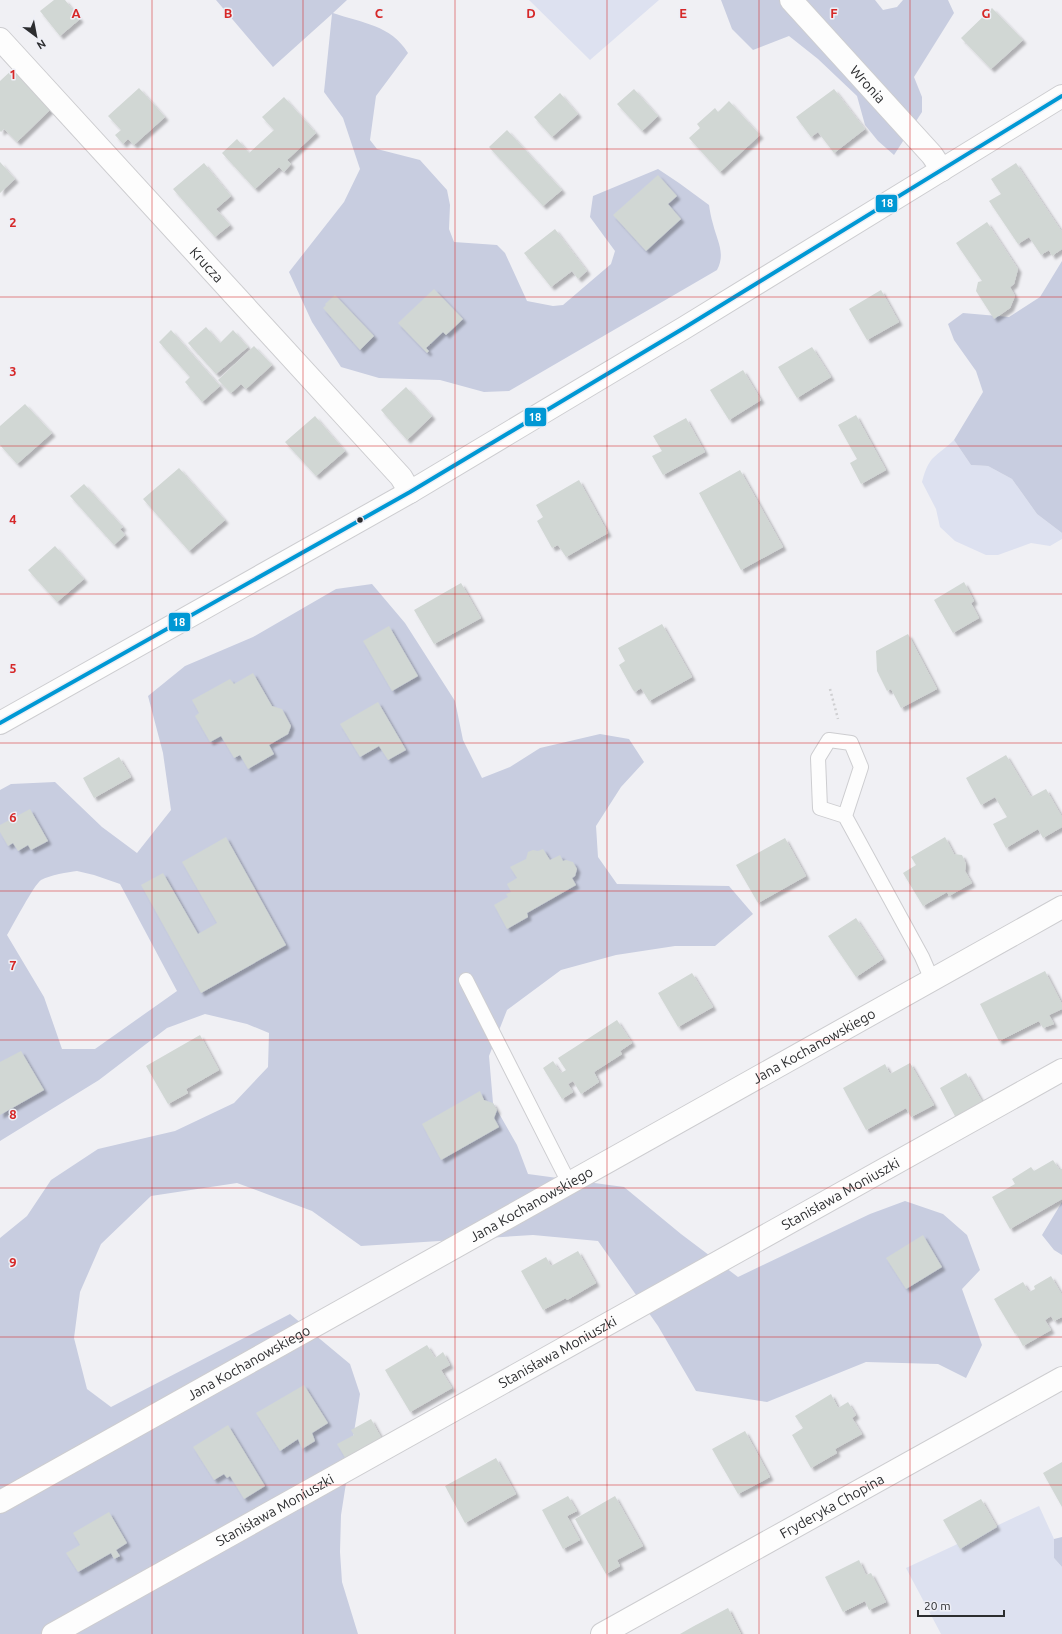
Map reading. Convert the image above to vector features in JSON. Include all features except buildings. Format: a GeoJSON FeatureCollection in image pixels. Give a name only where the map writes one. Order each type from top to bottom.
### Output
{"type":"FeatureCollection","features":[{"type":"Feature","properties":{"kind":"street","name":"Wronia"},"geometry":{"type":"LineString","coordinates":[[791,0],[932,155],[942,170]]}},
{"type":"Feature","properties":{"kind":"street","name":"Krucza"},"geometry":{"type":"LineString","coordinates":[[0,40],[401,477],[410,492]]}},
{"type":"Feature","properties":{"kind":"street"},"geometry":{"type":"LineString","coordinates":[[0,723],[410,492],[684,328],[1062,96]]}},
{"type":"Feature","properties":{"kind":"street","name":"Jana Kochanowskiego"},"geometry":{"type":"LineString","coordinates":[[0,1502],[1062,907]]}},
{"type":"Feature","properties":{"kind":"street","name":"Stanisława Moniuszki"},"geometry":{"type":"LineString","coordinates":[[53,1634],[1062,1070]]}},
{"type":"Feature","properties":{"kind":"street","name":"Fryderyka Chopina"},"geometry":{"type":"LineString","coordinates":[[602,1634],[1062,1378]]}},
{"type":"Feature","properties":{"kind":"lane"},"geometry":{"type":"LineString","coordinates":[[845,816],[861,767],[851,743],[829,740],[818,758],[820,808],[845,816],[922,957],[932,980]]}},
{"type":"Feature","properties":{"kind":"lane"},"geometry":{"type":"LineString","coordinates":[[466,980],[569,1183]]}},
{"type":"Feature","properties":{"kind":"path"},"geometry":{"type":"LineString","coordinates":[[830,689],[840,725],[842,741]]}},
{"type":"Feature","properties":{"kind":"shaded area"},"geometry":{"type":"Polygon","coordinates":[[[216,0],[347,0],[333,13],[375,26],[393,36],[408,53],[376,96],[370,140],[377,149],[420,160],[447,190],[450,205],[449,229],[454,242],[497,245],[505,253],[527,301],[553,306],[563,305],[611,264],[615,251],[590,217],[593,196],[658,169],[709,205],[721,252],[720,264],[717,270],[509,391],[484,392],[440,380],[379,378],[341,367],[312,322],[289,272],[344,202],[360,169],[343,118],[324,92],[332,14],[273,67],[216,0]]]}},
{"type":"Feature","properties":{"kind":"shaded area"},"geometry":{"type":"Polygon","coordinates":[[[529,0],[659,0],[590,60],[529,0]]]}},
{"type":"Feature","properties":{"kind":"shaded area"},"geometry":{"type":"Polygon","coordinates":[[[721,0],[875,0],[883,10],[897,7],[903,0],[948,0],[954,13],[914,77],[922,97],[922,112],[894,155],[878,141],[865,125],[857,96],[818,59],[789,36],[753,50],[732,29],[721,0]]]}},
{"type":"Feature","properties":{"kind":"shaded area"},"geometry":{"type":"Polygon","coordinates":[[[1062,261],[1062,533],[1037,514],[1012,479],[988,466],[971,465],[954,440],[983,392],[976,371],[954,340],[948,324],[963,313],[1009,317],[1040,297],[1062,261]]]}},
{"type":"Feature","properties":{"kind":"shaded area"},"geometry":{"type":"Polygon","coordinates":[[[954,440],[971,465],[988,466],[1012,479],[1037,514],[1062,533],[1062,539],[1050,546],[1031,543],[998,555],[986,555],[955,541],[940,527],[936,509],[922,482],[932,459],[954,440]]]}},
{"type":"Feature","properties":{"kind":"shaded area"},"geometry":{"type":"Polygon","coordinates":[[[372,584],[405,623],[455,701],[463,740],[482,778],[510,767],[540,748],[600,734],[629,739],[644,762],[621,787],[596,826],[598,857],[617,884],[729,886],[753,914],[715,946],[675,946],[616,955],[561,970],[507,1010],[489,1056],[493,1103],[517,1145],[528,1174],[624,1187],[681,1234],[738,1277],[870,1214],[905,1201],[943,1214],[967,1235],[980,1270],[962,1289],[982,1345],[966,1378],[938,1364],[866,1362],[767,1402],[696,1391],[658,1326],[598,1241],[533,1235],[361,1246],[312,1211],[237,1183],[151,1196],[101,1244],[80,1292],[74,1338],[87,1389],[111,1407],[290,1314],[350,1364],[360,1394],[341,1515],[340,1552],[342,1582],[358,1634],[0,1634],[0,1238],[27,1216],[51,1180],[98,1149],[175,1131],[234,1103],[268,1067],[269,1033],[247,1024],[205,1014],[167,1028],[99,1080],[0,1141],[0,790],[11,784],[55,782],[102,827],[137,853],[171,810],[163,753],[148,696],[185,666],[253,637],[336,589],[372,584]],[[77,871],[54,875],[41,880],[29,897],[7,935],[44,997],[62,1049],[95,1049],[177,991],[120,884],[77,871]]]}},
{"type":"Feature","properties":{"kind":"shaded area"},"geometry":{"type":"Polygon","coordinates":[[[1062,1202],[1062,1255],[1054,1250],[1042,1235],[1062,1202]]]}},
{"type":"Feature","properties":{"kind":"shaded area"},"geometry":{"type":"Polygon","coordinates":[[[1039,1506],[1054,1539],[1054,1558],[1062,1567],[1062,1634],[941,1634],[906,1568],[1039,1506]]]}},
{"type":"Feature","properties":{"kind":"shaded area"},"geometry":{"type":"Polygon","coordinates":[[[1062,1537],[1062,1567],[1054,1558],[1054,1539],[1062,1537]]]}},
{"type":"Feature","properties":{"kind":"transit line","name":"18"},"geometry":{"type":"LineString","coordinates":[[0,723],[410,492],[684,328],[1062,96]]}}]}
